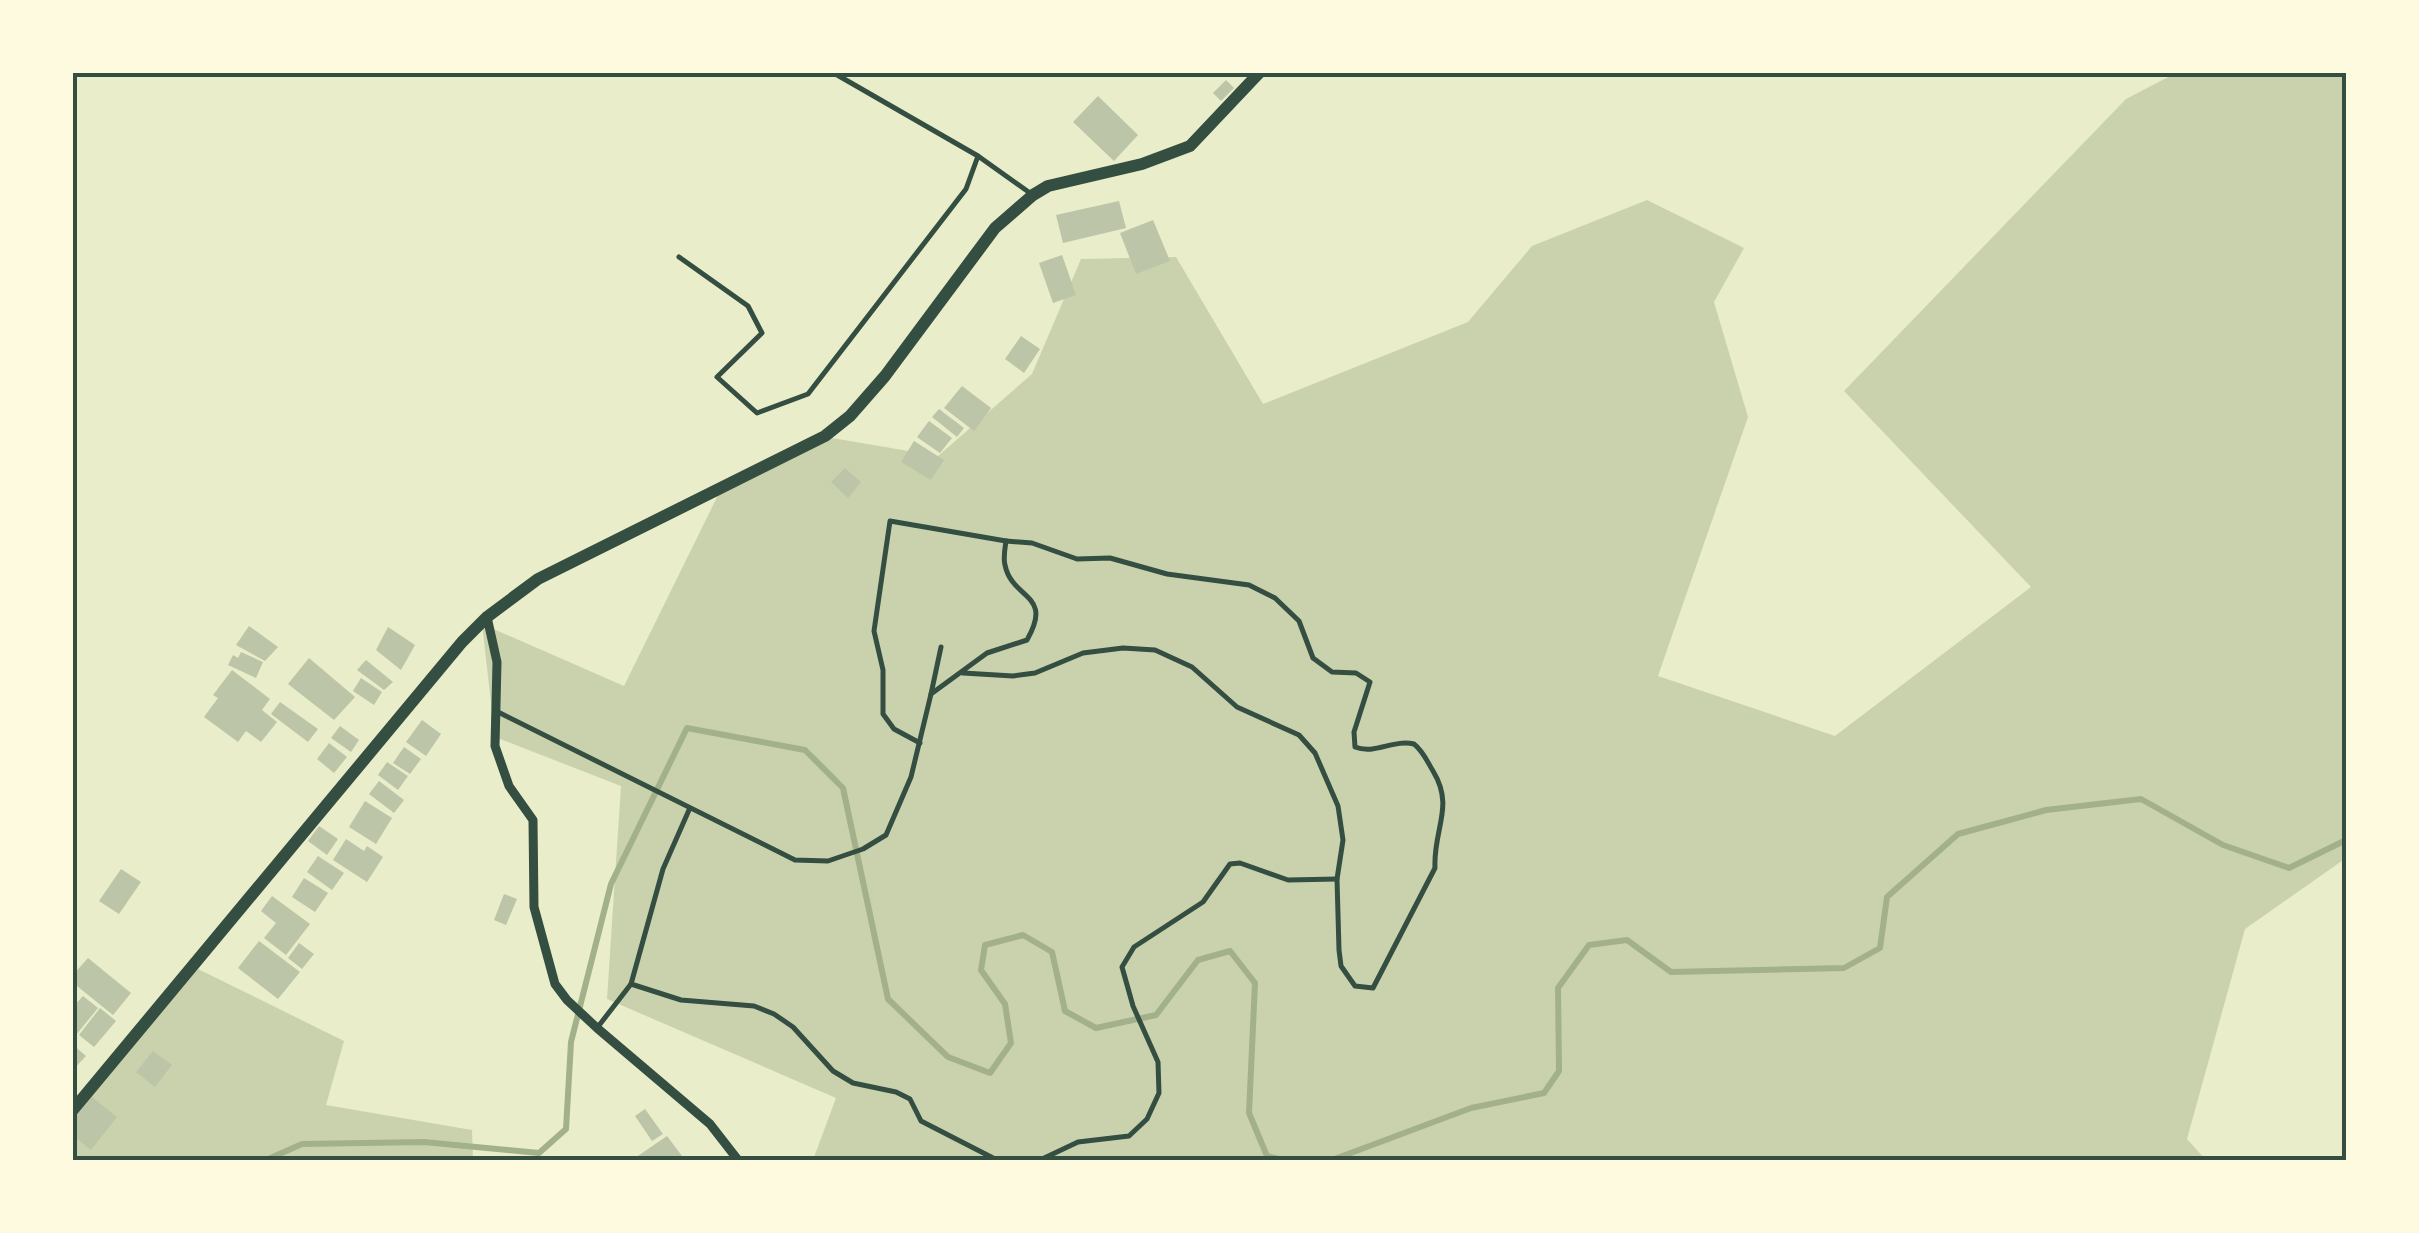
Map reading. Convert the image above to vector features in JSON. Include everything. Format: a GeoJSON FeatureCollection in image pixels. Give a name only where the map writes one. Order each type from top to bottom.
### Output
{"type":"FeatureCollection","features":[{"type":"Feature","properties":{"kind":"main road"},"geometry":{"type":"LineString","coordinates":[[72,1111],[486,617],[538,579],[825,436],[850,416],[885,376],[994,228],[1033,195],[1048,186],[1142,164],[1190,146],[1260,72]]}},
{"type":"Feature","properties":{"kind":"street"},"geometry":{"type":"LineString","coordinates":[[486,617],[497,662],[495,746],[509,786],[533,820],[534,906],[555,984],[587,1019],[710,1124],[738,1160]]}},
{"type":"Feature","properties":{"kind":"lane"},"geometry":{"type":"LineString","coordinates":[[832,72],[978,156],[1033,195]]}},
{"type":"Feature","properties":{"kind":"lane"},"geometry":{"type":"LineString","coordinates":[[680,257],[748,306],[762,333],[717,377],[757,413],[808,394],[966,189],[978,156]]}},
{"type":"Feature","properties":{"kind":"lane"},"geometry":{"type":"LineString","coordinates":[[920,742],[894,729],[883,714],[882,670],[874,630],[890,521],[1032,544],[1077,560],[1110,558],[1167,574],[1248,585],[1275,598],[1299,621],[1313,658],[1332,672],[1364,676],[1370,682],[1354,732],[1355,748],[1368,751],[1400,742],[1414,744],[1444,788],[1445,802],[1434,846],[1435,868],[1372,988],[1355,986],[1341,966],[1338,879],[1343,840],[1338,806],[1315,753],[1299,735],[1237,708],[1192,667],[1154,650],[1123,648],[1083,653],[1035,673],[1012,676],[963,674]]}},
{"type":"Feature","properties":{"kind":"lane"},"geometry":{"type":"LineString","coordinates":[[932,694],[988,654],[1027,640],[1035,627],[1037,608],[1014,583],[1005,566],[1006,541]]}},
{"type":"Feature","properties":{"kind":"lane"},"geometry":{"type":"LineString","coordinates":[[498,712],[795,860],[828,860],[863,849],[886,835],[911,776],[941,648]]}},
{"type":"Feature","properties":{"kind":"lane"},"geometry":{"type":"LineString","coordinates":[[597,1028],[631,984],[664,869],[689,810]]}},
{"type":"Feature","properties":{"kind":"lane"},"geometry":{"type":"LineString","coordinates":[[1040,1160],[1078,1142],[1128,1136],[1147,1119],[1160,1093],[1158,1062],[1142,1032],[1122,967],[1134,947],[1202,902],[1230,864],[1240,863],[1288,880],[1338,879]]}},
{"type":"Feature","properties":{"kind":"lane"},"geometry":{"type":"LineString","coordinates":[[631,984],[680,1000],[754,1006],[774,1014],[793,1027],[833,1071],[852,1084],[896,1092],[910,1099],[922,1121],[997,1160]]}},
{"type":"Feature","properties":{"kind":"green space"},"geometry":{"type":"Polygon","coordinates":[[[2176,73],[2346,73],[2346,858],[2245,929],[2187,1139],[2206,1160],[813,1160],[836,1098],[607,999],[621,786],[495,737],[482,624],[624,686],[724,483],[832,438],[938,456],[1032,374],[1081,259],[1176,257],[1263,404],[1468,322],[1532,246],[1647,200],[1744,248],[1714,302],[1748,417],[1658,676],[1835,736],[2031,587],[1844,391],[2126,99],[2176,73]]]}},
{"type":"Feature","properties":{"kind":"green space"},"geometry":{"type":"Polygon","coordinates":[[[198,969],[344,1041],[326,1105],[472,1130],[473,1160],[73,1160],[73,1117],[198,969]]]}},
{"type":"Feature","properties":{"kind":"building"},"geometry":{"type":"Polygon","coordinates":[[[1226,80],[1234,88],[1221,101],[1213,93],[1226,80]]]}},
{"type":"Feature","properties":{"kind":"building"},"geometry":{"type":"Polygon","coordinates":[[[1098,96],[1138,135],[1114,161],[1073,122],[1098,96]]]}},
{"type":"Feature","properties":{"kind":"building"},"geometry":{"type":"Polygon","coordinates":[[[1119,201],[1126,228],[1063,243],[1056,215],[1119,201]]]}},
{"type":"Feature","properties":{"kind":"building"},"geometry":{"type":"Polygon","coordinates":[[[1153,220],[1170,261],[1136,274],[1120,233],[1153,220]]]}},
{"type":"Feature","properties":{"kind":"building"},"geometry":{"type":"Polygon","coordinates":[[[1062,255],[1076,295],[1053,303],[1039,263],[1062,255]]]}},
{"type":"Feature","properties":{"kind":"building"},"geometry":{"type":"Polygon","coordinates":[[[1021,336],[1040,349],[1024,373],[1005,359],[1021,336]]]}},
{"type":"Feature","properties":{"kind":"building"},"geometry":{"type":"Polygon","coordinates":[[[962,386],[991,408],[974,431],[944,408],[962,386]]]}},
{"type":"Feature","properties":{"kind":"building"},"geometry":{"type":"Polygon","coordinates":[[[939,409],[964,428],[957,437],[932,417],[939,409]]]}},
{"type":"Feature","properties":{"kind":"building"},"geometry":{"type":"Polygon","coordinates":[[[929,421],[952,438],[940,453],[917,437],[929,421]]]}},
{"type":"Feature","properties":{"kind":"building"},"geometry":{"type":"Polygon","coordinates":[[[914,441],[944,460],[931,480],[901,462],[914,441]]]}},
{"type":"Feature","properties":{"kind":"building"},"geometry":{"type":"Polygon","coordinates":[[[845,468],[861,482],[848,498],[831,482],[845,468]]]}},
{"type":"Feature","properties":{"kind":"building"},"geometry":{"type":"Polygon","coordinates":[[[249,626],[278,647],[265,661],[236,645],[249,626]]]}},
{"type":"Feature","properties":{"kind":"building"},"geometry":{"type":"Polygon","coordinates":[[[388,627],[415,645],[401,670],[376,650],[388,627]]]}},
{"type":"Feature","properties":{"kind":"building"},"geometry":{"type":"Polygon","coordinates":[[[241,652],[263,662],[256,678],[228,665],[233,655],[238,658],[241,652]]]}},
{"type":"Feature","properties":{"kind":"building"},"geometry":{"type":"Polygon","coordinates":[[[309,658],[355,697],[334,720],[288,684],[309,658]]]}},
{"type":"Feature","properties":{"kind":"building"},"geometry":{"type":"Polygon","coordinates":[[[366,660],[393,682],[384,690],[357,670],[366,660]]]}},
{"type":"Feature","properties":{"kind":"building"},"geometry":{"type":"Polygon","coordinates":[[[232,670],[270,699],[262,710],[277,722],[261,742],[246,731],[238,742],[204,717],[218,698],[213,695],[232,670]]]}},
{"type":"Feature","properties":{"kind":"building"},"geometry":{"type":"Polygon","coordinates":[[[361,678],[382,692],[374,705],[353,691],[361,678]]]}},
{"type":"Feature","properties":{"kind":"building"},"geometry":{"type":"Polygon","coordinates":[[[280,702],[318,729],[308,742],[271,714],[280,702]]]}},
{"type":"Feature","properties":{"kind":"building"},"geometry":{"type":"Polygon","coordinates":[[[422,720],[441,734],[426,756],[406,742],[422,720]]]}},
{"type":"Feature","properties":{"kind":"building"},"geometry":{"type":"Polygon","coordinates":[[[340,726],[359,740],[351,752],[331,738],[340,726]]]}},
{"type":"Feature","properties":{"kind":"building"},"geometry":{"type":"Polygon","coordinates":[[[329,743],[347,757],[334,773],[317,759],[329,743]]]}},
{"type":"Feature","properties":{"kind":"building"},"geometry":{"type":"Polygon","coordinates":[[[404,747],[421,759],[410,774],[393,763],[404,747]]]}},
{"type":"Feature","properties":{"kind":"building"},"geometry":{"type":"Polygon","coordinates":[[[387,762],[408,776],[398,790],[378,775],[387,762]]]}},
{"type":"Feature","properties":{"kind":"building"},"geometry":{"type":"Polygon","coordinates":[[[379,781],[404,800],[394,813],[369,794],[379,781]]]}},
{"type":"Feature","properties":{"kind":"building"},"geometry":{"type":"Polygon","coordinates":[[[365,801],[392,818],[376,844],[349,827],[365,801]]]}},
{"type":"Feature","properties":{"kind":"building"},"geometry":{"type":"Polygon","coordinates":[[[319,826],[338,839],[327,855],[308,841],[319,826]]]}},
{"type":"Feature","properties":{"kind":"building"},"geometry":{"type":"Polygon","coordinates":[[[346,839],[383,857],[367,882],[333,860],[346,839]]]}},
{"type":"Feature","properties":{"kind":"building"},"geometry":{"type":"Polygon","coordinates":[[[318,856],[344,873],[332,890],[307,872],[318,856]]]}},
{"type":"Feature","properties":{"kind":"building"},"geometry":{"type":"Polygon","coordinates":[[[121,869],[141,882],[119,914],[99,901],[121,869]]]}},
{"type":"Feature","properties":{"kind":"building"},"geometry":{"type":"Polygon","coordinates":[[[304,878],[328,893],[315,912],[292,897],[304,878]]]}},
{"type":"Feature","properties":{"kind":"building"},"geometry":{"type":"Polygon","coordinates":[[[504,894],[517,899],[506,925],[494,920],[504,894]]]}},
{"type":"Feature","properties":{"kind":"building"},"geometry":{"type":"Polygon","coordinates":[[[272,896],[310,924],[286,955],[264,938],[276,923],[261,911],[272,896]]]}},
{"type":"Feature","properties":{"kind":"building"},"geometry":{"type":"Polygon","coordinates":[[[259,941],[300,972],[278,999],[238,968],[259,941]]]}},
{"type":"Feature","properties":{"kind":"building"},"geometry":{"type":"Polygon","coordinates":[[[299,943],[314,954],[302,969],[288,958],[299,943]]]}},
{"type":"Feature","properties":{"kind":"building"},"geometry":{"type":"Polygon","coordinates":[[[88,958],[131,993],[113,1015],[72,982],[72,976],[88,958]]]}},
{"type":"Feature","properties":{"kind":"building"},"geometry":{"type":"Polygon","coordinates":[[[83,996],[98,1008],[76,1035],[72,1032],[72,1008],[83,996]]]}},
{"type":"Feature","properties":{"kind":"building"},"geometry":{"type":"Polygon","coordinates":[[[100,1008],[116,1021],[94,1047],[79,1035],[100,1008]]]}},
{"type":"Feature","properties":{"kind":"building"},"geometry":{"type":"Polygon","coordinates":[[[72,1044],[86,1056],[72,1071],[72,1044]]]}},
{"type":"Feature","properties":{"kind":"building"},"geometry":{"type":"Polygon","coordinates":[[[153,1051],[172,1065],[155,1087],[136,1072],[153,1051]]]}},
{"type":"Feature","properties":{"kind":"building"},"geometry":{"type":"Polygon","coordinates":[[[92,1097],[117,1117],[91,1150],[72,1135],[72,1121],[92,1097]]]}},
{"type":"Feature","properties":{"kind":"building"},"geometry":{"type":"Polygon","coordinates":[[[645,1109],[663,1134],[652,1141],[635,1116],[645,1109]]]}},
{"type":"Feature","properties":{"kind":"building"},"geometry":{"type":"Polygon","coordinates":[[[667,1136],[685,1160],[632,1160],[667,1136]]]}},
{"type":"Feature","properties":{"kind":"waterway"},"geometry":{"type":"LineString","coordinates":[[266,1160],[302,1144],[424,1142],[539,1153],[566,1129],[571,1042],[611,884],[687,728],[805,750],[843,788],[888,999],[948,1057],[990,1073],[1011,1043],[1005,1004],[981,970],[985,945],[1023,935],[1052,952],[1065,1011],[1096,1028],[1156,1015],[1198,960],[1230,951],[1255,983],[1249,1113],[1267,1156],[1283,1160]]}},
{"type":"Feature","properties":{"kind":"waterway"},"geometry":{"type":"LineString","coordinates":[[1332,1160],[1471,1108],[1544,1093],[1559,1071],[1558,988],[1589,945],[1627,940],[1671,972],[1844,968],[1880,948],[1887,897],[1958,834],[2046,810],[2141,799],[2223,845],[2289,868],[2346,840]]}}]}
